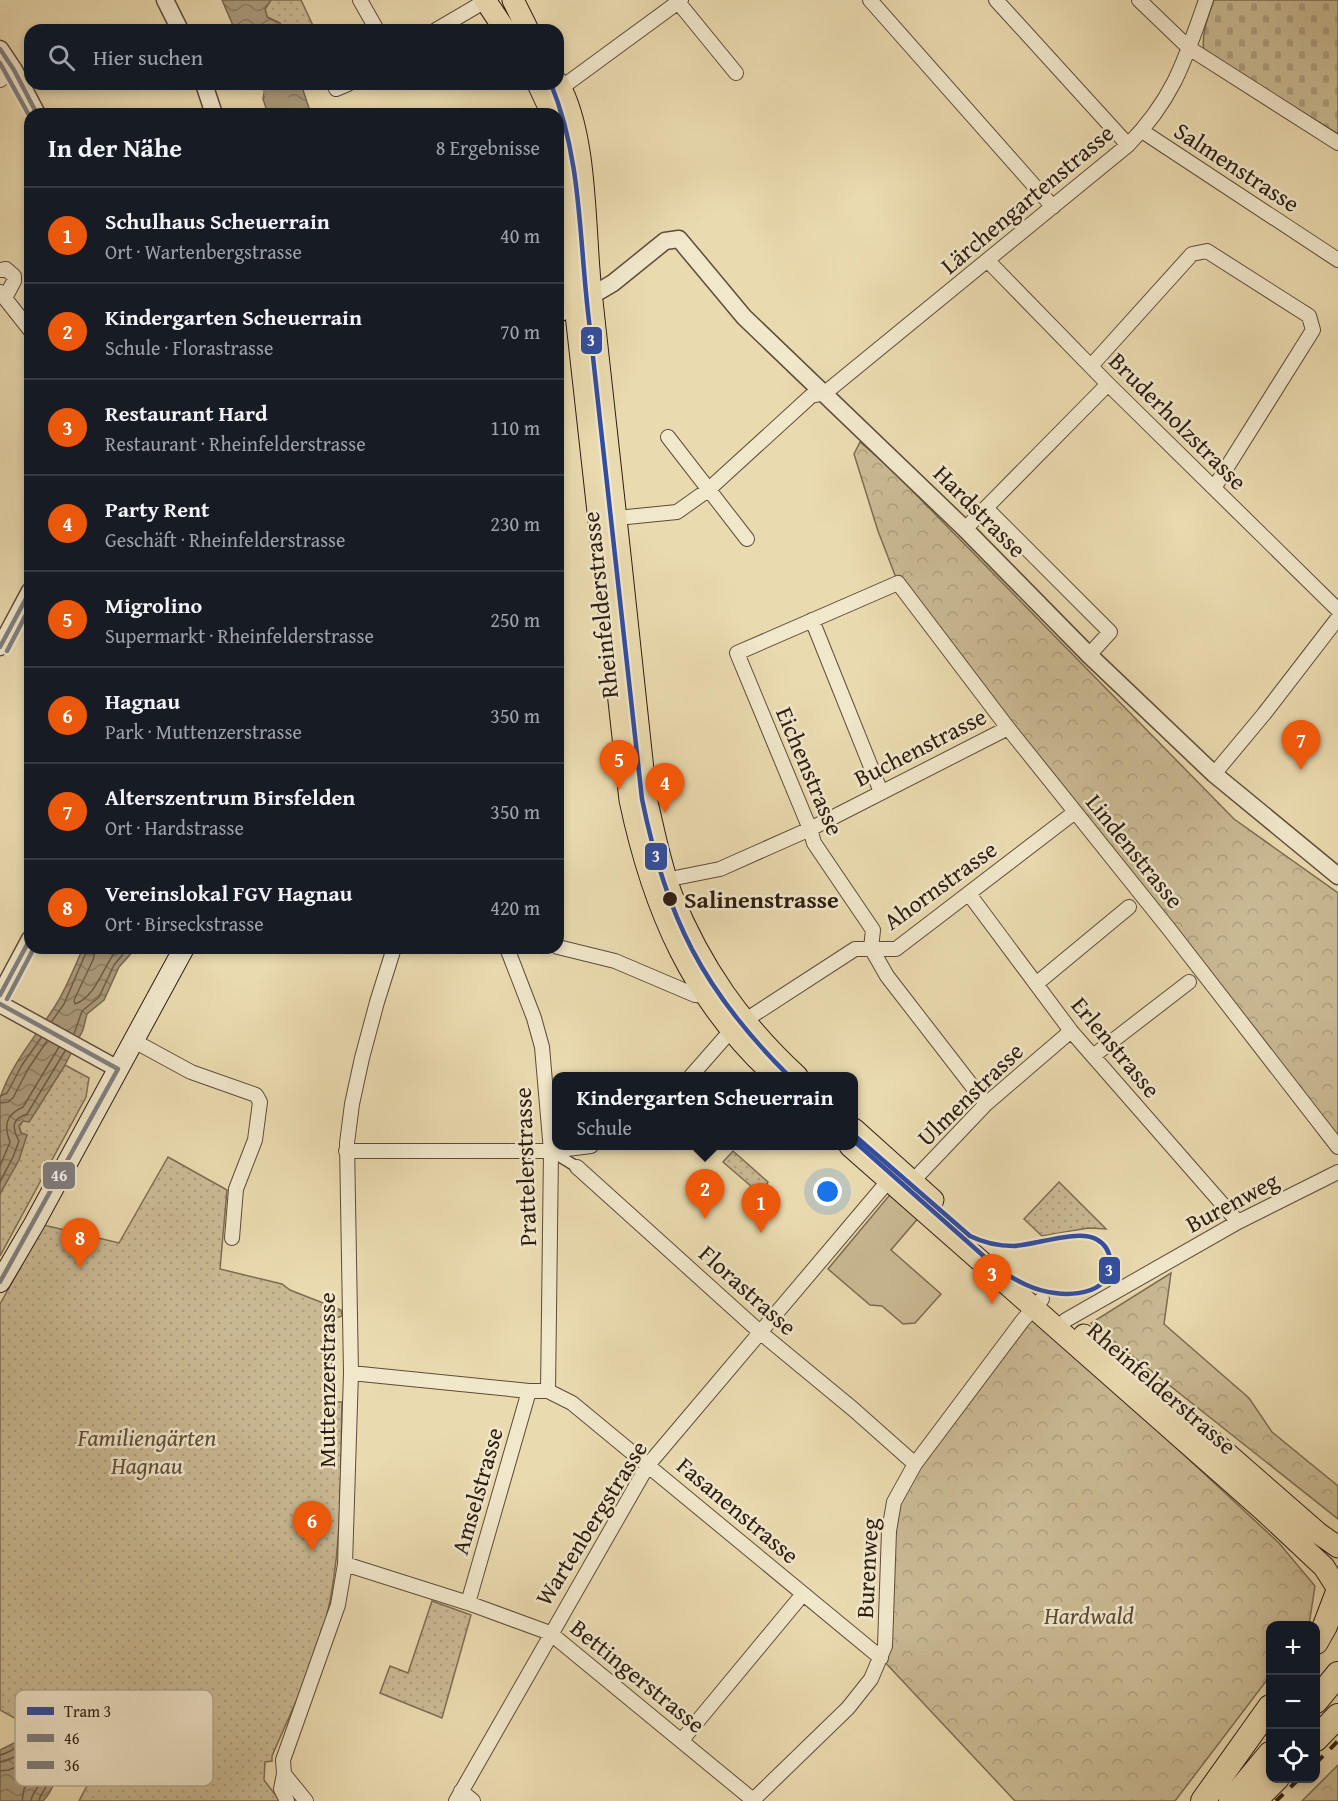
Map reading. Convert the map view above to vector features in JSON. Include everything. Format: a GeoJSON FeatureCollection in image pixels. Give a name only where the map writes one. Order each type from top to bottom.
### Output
{"type":"FeatureCollection","features":[{"type":"Feature","properties":{"kind":"highway"},"geometry":{"type":"LineString","coordinates":[[1320,1635],[1325,1626],[1336,1579]]}},
{"type":"Feature","properties":{"kind":"highway"},"geometry":{"type":"LineString","coordinates":[[1320,1696],[1338,1674]]}},
{"type":"Feature","properties":{"kind":"highway"},"geometry":{"type":"LineString","coordinates":[[1203,1801],[1266,1713]]}},
{"type":"Feature","properties":{"kind":"highway"},"geometry":{"type":"LineString","coordinates":[[1320,1735],[1338,1716]]}},
{"type":"Feature","properties":{"kind":"highway"},"geometry":{"type":"LineString","coordinates":[[1231,1801],[1251,1790],[1266,1762]]}},
{"type":"Feature","properties":{"kind":"highway"},"geometry":{"type":"LineString","coordinates":[[1225,1801],[1268,1783]]}},
{"type":"Feature","properties":{"kind":"main road"},"geometry":{"type":"LineString","coordinates":[[486,0],[501,24]]}},
{"type":"Feature","properties":{"kind":"main road"},"geometry":{"type":"LineString","coordinates":[[511,2],[524,24]]}},
{"type":"Feature","properties":{"kind":"main road","name":"Rheinfelderstrasse"},"geometry":{"type":"LineString","coordinates":[[550,93],[568,103],[582,174],[575,304]]}},
{"type":"Feature","properties":{"kind":"main road","name":"Rheinfelderstrasse"},"geometry":{"type":"LineString","coordinates":[[564,171],[575,304],[659,881],[708,971],[713,993],[771,1072]]}},
{"type":"Feature","properties":{"kind":"main road"},"geometry":{"type":"LineString","coordinates":[[0,1282],[112,1065],[134,1041],[181,954]]}},
{"type":"Feature","properties":{"kind":"main road","name":"Rheinfelderstrasse"},"geometry":{"type":"LineString","coordinates":[[737,1026],[791,1072]]}},
{"type":"Feature","properties":{"kind":"main road","name":"Rheinfelderstrasse"},"geometry":{"type":"LineString","coordinates":[[858,1134],[901,1185]]}},
{"type":"Feature","properties":{"kind":"main road","name":"Rheinfelderstrasse"},"geometry":{"type":"LineString","coordinates":[[855,1150],[901,1185],[1037,1303],[1336,1579]]}},
{"type":"Feature","properties":{"kind":"main road","name":"Rheinfelderstrasse"},"geometry":{"type":"LineString","coordinates":[[1061,1325],[1215,1443],[1318,1533],[1338,1547]]}},
{"type":"Feature","properties":{"kind":"street"},"geometry":{"type":"LineString","coordinates":[[165,0],[177,24]]}},
{"type":"Feature","properties":{"kind":"street"},"geometry":{"type":"LineString","coordinates":[[360,0],[374,24]]}},
{"type":"Feature","properties":{"kind":"street"},"geometry":{"type":"LineString","coordinates":[[446,24],[486,0]]}},
{"type":"Feature","properties":{"kind":"street"},"geometry":{"type":"LineString","coordinates":[[870,0],[1053,207]]}},
{"type":"Feature","properties":{"kind":"street"},"geometry":{"type":"LineString","coordinates":[[996,0],[1128,145]]}},
{"type":"Feature","properties":{"kind":"street"},"geometry":{"type":"LineString","coordinates":[[1140,0],[1189,48],[1338,143]]}},
{"type":"Feature","properties":{"kind":"street","name":"Lärchengartenstrasse"},"geometry":{"type":"LineString","coordinates":[[627,517],[677,512],[708,490],[811,396],[825,393],[1128,145],[1142,131],[1168,95],[1189,48],[1206,0]]}},
{"type":"Feature","properties":{"kind":"street"},"geometry":{"type":"LineString","coordinates":[[564,83],[679,1],[736,73]]}},
{"type":"Feature","properties":{"kind":"street"},"geometry":{"type":"LineString","coordinates":[[0,49],[24,89]]}},
{"type":"Feature","properties":{"kind":"street"},"geometry":{"type":"LineString","coordinates":[[0,80],[14,70]]}},
{"type":"Feature","properties":{"kind":"street"},"geometry":{"type":"LineString","coordinates":[[24,90],[34,108]]}},
{"type":"Feature","properties":{"kind":"street"},"geometry":{"type":"LineString","coordinates":[[206,90],[212,108]]}},
{"type":"Feature","properties":{"kind":"street","name":"Salmenstrasse"},"geometry":{"type":"LineString","coordinates":[[1142,131],[1338,260]]}},
{"type":"Feature","properties":{"kind":"street","name":"Hardstrasse"},"geometry":{"type":"LineString","coordinates":[[575,304],[613,283],[665,241],[679,239],[744,317],[965,529],[1089,655],[1214,774],[1338,876]]}},
{"type":"Feature","properties":{"kind":"street"},"geometry":{"type":"LineString","coordinates":[[1092,366],[1191,254],[1207,251],[1309,316],[1313,330],[1214,488]]}},
{"type":"Feature","properties":{"kind":"street","name":"Bruderholzstrasse"},"geometry":{"type":"LineString","coordinates":[[988,261],[1108,384],[1338,610]]}},
{"type":"Feature","properties":{"kind":"street"},"geometry":{"type":"LineString","coordinates":[[0,270],[6,269],[14,276],[14,280],[2,295],[24,322]]}},
{"type":"Feature","properties":{"kind":"street"},"geometry":{"type":"LineString","coordinates":[[965,529],[1108,384]]}},
{"type":"Feature","properties":{"kind":"street"},"geometry":{"type":"LineString","coordinates":[[668,437],[747,539]]}},
{"type":"Feature","properties":{"kind":"street"},"geometry":{"type":"LineString","coordinates":[[986,508],[1110,632],[1089,655]]}},
{"type":"Feature","properties":{"kind":"street","name":"Eichenstrasse"},"geometry":{"type":"LineString","coordinates":[[898,583],[737,653],[814,843],[873,930],[871,948],[886,976],[986,1104]]}},
{"type":"Feature","properties":{"kind":"street","name":"Lindenstrasse"},"geometry":{"type":"LineString","coordinates":[[898,583],[1008,728],[1169,929],[1338,1147]]}},
{"type":"Feature","properties":{"kind":"street"},"geometry":{"type":"LineString","coordinates":[[0,647],[24,602]]}},
{"type":"Feature","properties":{"kind":"street"},"geometry":{"type":"LineString","coordinates":[[1214,774],[1338,618]]}},
{"type":"Feature","properties":{"kind":"street"},"geometry":{"type":"LineString","coordinates":[[812,620],[881,792]]}},
{"type":"Feature","properties":{"kind":"street","name":"Buchenstrasse"},"geometry":{"type":"LineString","coordinates":[[659,881],[720,869],[810,829],[1008,728]]}},
{"type":"Feature","properties":{"kind":"street","name":"Ahornstrasse"},"geometry":{"type":"LineString","coordinates":[[737,1026],[855,949],[896,950],[1075,812]]}},
{"type":"Feature","properties":{"kind":"street","name":"Erlenstrasse"},"geometry":{"type":"LineString","coordinates":[[969,894],[1071,1031],[1238,1222]]}},
{"type":"Feature","properties":{"kind":"street"},"geometry":{"type":"LineString","coordinates":[[1036,984],[1129,907]]}},
{"type":"Feature","properties":{"kind":"street"},"geometry":{"type":"LineString","coordinates":[[564,948],[615,961],[695,995],[713,993]]}},
{"type":"Feature","properties":{"kind":"street"},"geometry":{"type":"LineString","coordinates":[[0,994],[24,950]]}},
{"type":"Feature","properties":{"kind":"street","name":"Muttenzerstrasse"},"geometry":{"type":"LineString","coordinates":[[287,1801],[281,1790],[285,1774],[283,1760],[338,1605],[345,1564],[351,1373],[346,1151],[352,1104],[362,1058],[392,954]]}},
{"type":"Feature","properties":{"kind":"street","name":"Prattelerstrasse"},"geometry":{"type":"LineString","coordinates":[[509,954],[534,1018],[542,1047],[551,1150],[548,1391]]}},
{"type":"Feature","properties":{"kind":"street"},"geometry":{"type":"LineString","coordinates":[[1093,1056],[1189,982]]}},
{"type":"Feature","properties":{"kind":"street"},"geometry":{"type":"LineString","coordinates":[[5,1007],[112,1065]]}},
{"type":"Feature","properties":{"kind":"street"},"geometry":{"type":"LineString","coordinates":[[696,1072],[737,1026]]}},
{"type":"Feature","properties":{"kind":"street","name":"Ulmenstrasse"},"geometry":{"type":"LineString","coordinates":[[901,1185],[986,1104],[1071,1031]]}},
{"type":"Feature","properties":{"kind":"street"},"geometry":{"type":"LineString","coordinates":[[134,1041],[191,1072],[256,1095],[260,1102],[255,1140],[236,1189],[232,1238]]}},
{"type":"Feature","properties":{"kind":"street"},"geometry":{"type":"LineString","coordinates":[[346,1151],[551,1150]]}},
{"type":"Feature","properties":{"kind":"street","name":"Florastrasse"},"geometry":{"type":"LineString","coordinates":[[551,1150],[577,1167],[761,1333],[915,1464]]}},
{"type":"Feature","properties":{"kind":"street","name":"Burenweg"},"geometry":{"type":"LineString","coordinates":[[1061,1325],[1238,1222],[1338,1172]]}},
{"type":"Feature","properties":{"kind":"street","name":"Wartenbergstrasse"},"geometry":{"type":"LineString","coordinates":[[458,1796],[648,1465],[761,1333],[901,1185]]}},
{"type":"Feature","properties":{"kind":"street","name":"Burenweg"},"geometry":{"type":"LineString","coordinates":[[752,1801],[849,1708],[871,1679],[880,1658],[886,1632],[889,1532],[894,1502],[915,1464],[1037,1303]]}},
{"type":"Feature","properties":{"kind":"street","name":"Fasanenstrasse"},"geometry":{"type":"LineString","coordinates":[[351,1373],[548,1391],[572,1402],[880,1658]]}},
{"type":"Feature","properties":{"kind":"street","name":"Amselstrasse"},"geometry":{"type":"LineString","coordinates":[[468,1603],[529,1391]]}},
{"type":"Feature","properties":{"kind":"street","name":"Bettingerstrasse"},"geometry":{"type":"LineString","coordinates":[[345,1564],[468,1603],[550,1633],[682,1740],[752,1801]]}},
{"type":"Feature","properties":{"kind":"street"},"geometry":{"type":"LineString","coordinates":[[682,1740],[803,1594]]}},
{"type":"Feature","properties":{"kind":"street"},"geometry":{"type":"LineString","coordinates":[[285,1774],[306,1801]]}},
{"type":"Feature","properties":{"kind":"street"},"geometry":{"type":"LineString","coordinates":[[458,1796],[473,1801]]}},
{"type":"Feature","properties":{"kind":"green space"},"geometry":{"type":"Polygon","coordinates":[[[271,0],[301,0],[312,24],[280,24],[267,17],[265,9],[271,0]]]}},
{"type":"Feature","properties":{"kind":"green space"},"geometry":{"type":"Polygon","coordinates":[[[1214,0],[1338,0],[1338,134],[1204,52],[1204,32],[1214,0]]]}},
{"type":"Feature","properties":{"kind":"green space"},"geometry":{"type":"Polygon","coordinates":[[[860,442],[888,466],[1234,819],[1338,893],[1338,1147],[898,583],[878,531],[854,454],[860,442]]]}},
{"type":"Feature","properties":{"kind":"green space"},"geometry":{"type":"Polygon","coordinates":[[[65,1065],[89,1078],[86,1097],[0,1256],[0,1194],[27,1135],[21,1133],[19,1126],[23,1121],[29,1121],[65,1065]]]}},
{"type":"Feature","properties":{"kind":"green space"},"geometry":{"type":"Polygon","coordinates":[[[733,1151],[768,1182],[759,1193],[723,1162],[733,1151]]]}},
{"type":"Feature","properties":{"kind":"green space","name":"Familiengärten Hagnau"},"geometry":{"type":"Polygon","coordinates":[[[168,1157],[227,1190],[220,1269],[282,1284],[290,1290],[341,1310],[342,1316],[336,1318],[332,1360],[336,1402],[342,1402],[340,1512],[335,1566],[326,1620],[315,1655],[272,1756],[272,1761],[265,1762],[264,1780],[280,1801],[79,1801],[87,1786],[213,1786],[213,1690],[15,1690],[15,1718],[0,1710],[0,1304],[44,1225],[119,1243],[168,1157]]]}},
{"type":"Feature","properties":{"kind":"green space"},"geometry":{"type":"Polygon","coordinates":[[[1059,1182],[1106,1229],[1088,1228],[1042,1236],[1024,1219],[1059,1182]]]}},
{"type":"Feature","properties":{"kind":"green space"},"geometry":{"type":"Polygon","coordinates":[[[893,1191],[920,1216],[891,1250],[941,1294],[915,1323],[903,1324],[882,1306],[870,1305],[828,1269],[893,1191]]]}},
{"type":"Feature","properties":{"kind":"green space"},"geometry":{"type":"Polygon","coordinates":[[[1171,1273],[1164,1324],[1249,1398],[1272,1432],[1338,1486],[1338,1519],[1091,1323],[1171,1273]]]}},
{"type":"Feature","properties":{"kind":"green space","name":"Hardwald"},"geometry":{"type":"Polygon","coordinates":[[[1030,1312],[1279,1543],[1315,1586],[1310,1621],[1266,1621],[1266,1681],[1175,1801],[1015,1801],[881,1658],[894,1502],[1030,1312]]]}},
{"type":"Feature","properties":{"kind":"green space"},"geometry":{"type":"Polygon","coordinates":[[[432,1601],[471,1615],[442,1718],[380,1693],[390,1666],[408,1673],[432,1601]]]}},
{"type":"Feature","properties":{"kind":"green space"},"geometry":{"type":"Polygon","coordinates":[[[1338,1765],[1338,1801],[1302,1801],[1338,1765]]]}},
{"type":"Feature","properties":{"kind":"water"},"geometry":{"type":"Polygon","coordinates":[[[222,0],[271,0],[265,9],[267,17],[280,24],[232,24],[222,0]]]}},
{"type":"Feature","properties":{"kind":"water"},"geometry":{"type":"Polygon","coordinates":[[[271,90],[303,90],[309,108],[266,108],[264,93],[271,90]]]}},
{"type":"Feature","properties":{"kind":"water"},"geometry":{"type":"Polygon","coordinates":[[[80,954],[131,954],[119,967],[104,1000],[87,1014],[83,1030],[65,1065],[33,1116],[29,1122],[23,1121],[19,1126],[21,1133],[27,1135],[19,1160],[0,1194],[0,1098],[11,1072],[50,1015],[80,954]]]}},
{"type":"Feature","properties":{"kind":"water"},"geometry":{"type":"Polygon","coordinates":[[[15,1742],[15,1786],[52,1786],[43,1801],[0,1801],[0,1750],[15,1742]]]}},
{"type":"Feature","properties":{"kind":"waterway"},"geometry":{"type":"LineString","coordinates":[[274,90],[282,108]]}},
{"type":"Feature","properties":{"kind":"railway"},"geometry":{"type":"LineString","coordinates":[[1320,1759],[1338,1741]]}},
{"type":"Feature","properties":{"kind":"railway"},"geometry":{"type":"LineString","coordinates":[[1276,1801],[1295,1783]]}},
{"type":"Feature","properties":{"kind":"tram line","name":"3"},"geometry":{"type":"LineString","coordinates":[[553,90],[560,108]]}},
{"type":"Feature","properties":{"kind":"tram line","name":"3"},"geometry":{"type":"LineString","coordinates":[[564,123],[578,201],[589,321],[642,799],[663,880],[692,950],[733,1013],[785,1072]]}},
{"type":"Feature","properties":{"kind":"tram line","name":"3"},"geometry":{"type":"LineString","coordinates":[[858,1138],[970,1236],[991,1244],[1014,1246],[1088,1236],[1096,1239],[1106,1248],[1110,1261],[1109,1274],[1095,1288],[1072,1294],[1047,1292],[1018,1281],[997,1268],[858,1145]]}},
{"type":"Feature","properties":{"kind":"transit line","name":"46"},"geometry":{"type":"LineString","coordinates":[[0,49],[24,89]]}},
{"type":"Feature","properties":{"kind":"transit line","name":"36"},"geometry":{"type":"LineString","coordinates":[[0,63],[25,108]]}},
{"type":"Feature","properties":{"kind":"transit line","name":"46"},"geometry":{"type":"LineString","coordinates":[[24,90],[34,108]]}},
{"type":"Feature","properties":{"kind":"transit line","name":"46"},"geometry":{"type":"LineString","coordinates":[[0,647],[24,602]]}},
{"type":"Feature","properties":{"kind":"transit line","name":"36"},"geometry":{"type":"LineString","coordinates":[[7,651],[24,618]]}},
{"type":"Feature","properties":{"kind":"transit line","name":"46"},"geometry":{"type":"LineString","coordinates":[[0,995],[24,950]]}},
{"type":"Feature","properties":{"kind":"transit line","name":"36"},"geometry":{"type":"LineString","coordinates":[[7,999],[31,954]]}},
{"type":"Feature","properties":{"kind":"transit line","name":"46"},"geometry":{"type":"LineString","coordinates":[[0,1004],[118,1069]]}},
{"type":"Feature","properties":{"kind":"transit line","name":"46"},"geometry":{"type":"LineString","coordinates":[[0,1282],[118,1069]]}},
{"type":"Feature","properties":{"kind":"place","name":"Alterszentrum Birsfelden"},"geometry":{"type":"Point","coordinates":[1301,770]}},
{"type":"Feature","properties":{"kind":"place","name":"Migrolino"},"geometry":{"type":"Point","coordinates":[619,790]}},
{"type":"Feature","properties":{"kind":"place","name":"Party Rent"},"geometry":{"type":"Point","coordinates":[665,813]}},
{"type":"Feature","properties":{"kind":"place","name":"Salinenstrasse"},"geometry":{"type":"Point","coordinates":[670,899]}},
{"type":"Feature","properties":{"kind":"place","name":"Kindergarten Scheuerrain"},"geometry":{"type":"Point","coordinates":[705,1219]}},
{"type":"Feature","properties":{"kind":"place","name":"Schulhaus Scheuerrain"},"geometry":{"type":"Point","coordinates":[761,1233]}},
{"type":"Feature","properties":{"kind":"place","name":"Vereinslokal FGV Hagnau"},"geometry":{"type":"Point","coordinates":[80,1268]}},
{"type":"Feature","properties":{"kind":"place","name":"Restaurant Hard"},"geometry":{"type":"Point","coordinates":[992,1304]}},
{"type":"Feature","properties":{"kind":"place","name":"Hagnau"},"geometry":{"type":"Point","coordinates":[312,1551]}}]}
